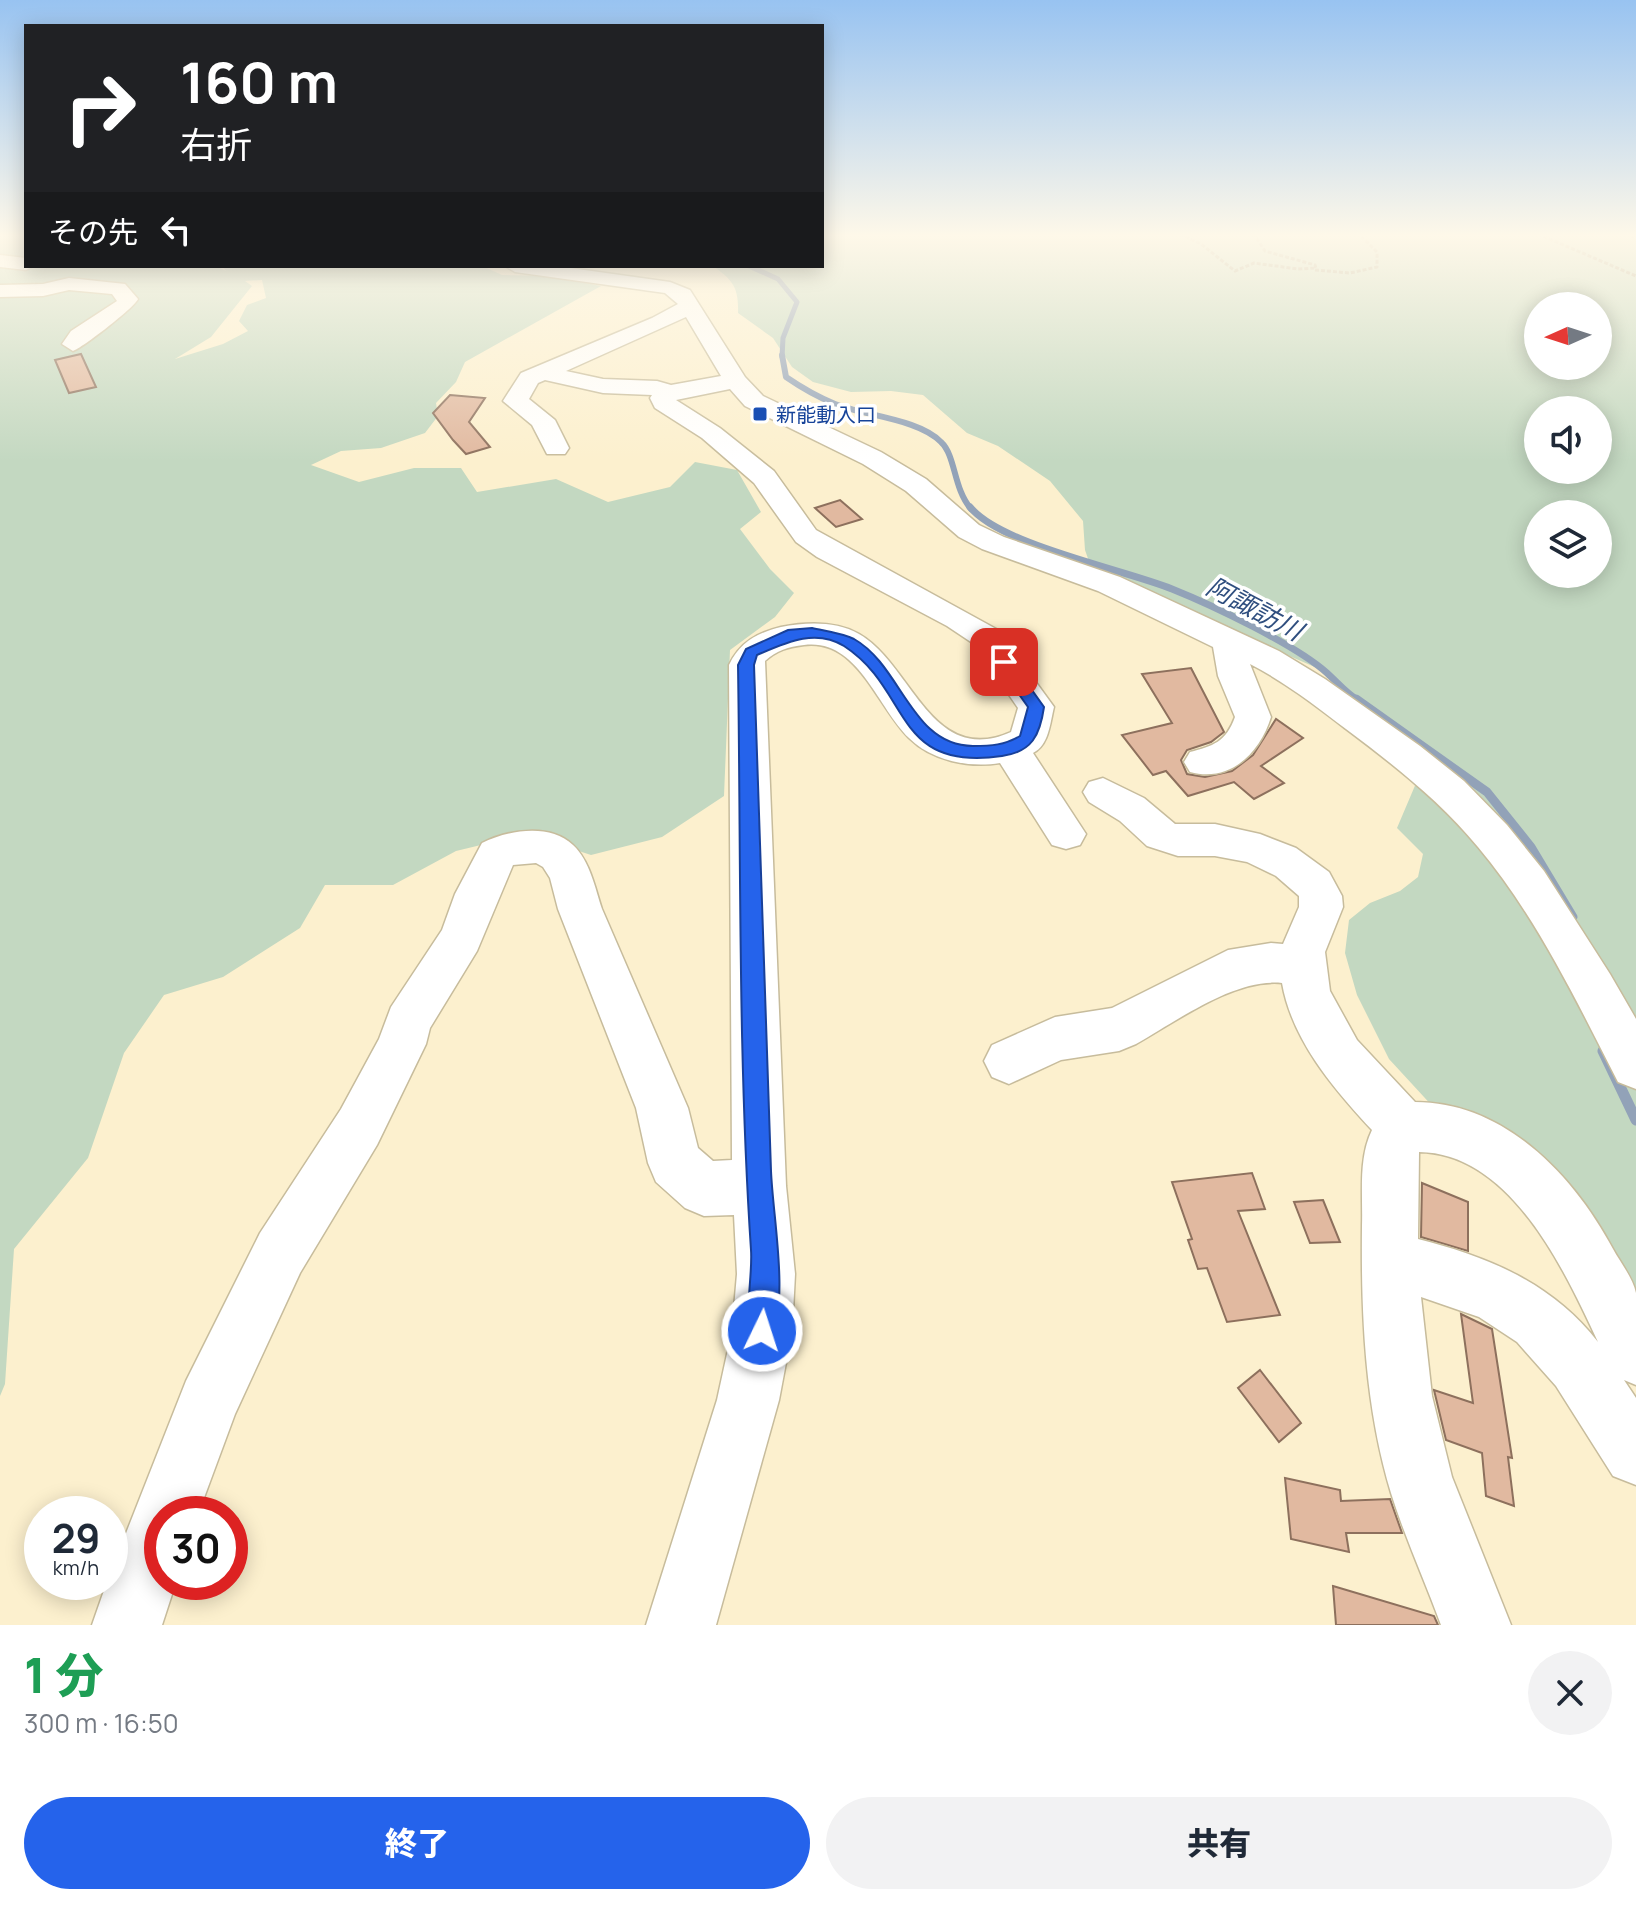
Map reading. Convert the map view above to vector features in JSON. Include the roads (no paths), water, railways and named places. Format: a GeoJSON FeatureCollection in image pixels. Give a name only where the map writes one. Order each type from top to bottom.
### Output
{"type":"FeatureCollection","features":[{"type":"Feature","properties":{"kind":"street"},"geometry":{"type":"LineString","coordinates":[[73,344],[79,336],[120,310]]}},
{"type":"Feature","properties":{"kind":"street"},"geometry":{"type":"LineString","coordinates":[[556,448],[551,429],[541,418],[515,401],[523,384],[542,372],[660,323],[683,310]]}},
{"type":"Feature","properties":{"kind":"street"},"geometry":{"type":"LineString","coordinates":[[694,310],[736,381],[754,401],[872,458],[916,485],[969,531],[1013,551],[1109,584],[1267,659],[1407,755],[1461,802],[1493,836],[1529,883],[1594,988],[1636,1066]]}},
{"type":"Feature","properties":{"kind":"street"},"geometry":{"type":"LineString","coordinates":[[542,372],[603,386],[657,388],[671,392]]}},
{"type":"Feature","properties":{"kind":"street"},"geometry":{"type":"LineString","coordinates":[[681,1625],[748,1400],[762,1331],[766,1274],[759,1186],[746,665],[751,652],[794,634],[812,632],[848,642],[875,664],[918,729],[936,744],[959,752],[1011,749],[1027,740],[1036,707],[986,637],[959,619],[806,536],[764,477],[711,433],[664,403],[662,398],[671,392],[736,381]]}},
{"type":"Feature","properties":{"kind":"street"},"geometry":{"type":"LineString","coordinates":[[1203,762],[1225,759],[1233,752],[1240,745],[1253,717],[1235,676],[1229,639]]}},
{"type":"Feature","properties":{"kind":"street"},"geometry":{"type":"LineString","coordinates":[[1011,749],[1066,834]]}},
{"type":"Feature","properties":{"kind":"street"},"geometry":{"type":"LineString","coordinates":[[1103,792],[1135,812],[1151,829],[1172,839],[1214,840],[1250,846],[1300,871],[1322,899],[1321,914],[1311,926],[1301,965],[1322,1029],[1350,1071],[1405,1128]]}},
{"type":"Feature","properties":{"kind":"street"},"geometry":{"type":"LineString","coordinates":[[172,1496],[208,1403],[280,1253],[359,1127],[402,1044],[408,1022],[461,938],[477,894],[497,854],[507,849],[542,848],[558,856],[570,875],[580,909],[662,1108],[675,1163],[704,1189],[759,1186]]}},
{"type":"Feature","properties":{"kind":"street"},"geometry":{"type":"LineString","coordinates":[[1009,1061],[1055,1039],[1119,1029],[1228,970],[1271,962],[1301,965]]}},
{"type":"Feature","properties":{"kind":"street"},"geometry":{"type":"LineString","coordinates":[[1476,1625],[1419,1479],[1403,1412],[1391,1326],[1390,1149],[1405,1128],[1431,1125],[1465,1137],[1495,1151],[1526,1172],[1554,1206],[1586,1257],[1636,1355]]}},
{"type":"Feature","properties":{"kind":"street"},"geometry":{"type":"LineString","coordinates":[[1390,1260],[1454,1276],[1519,1305],[1555,1336],[1636,1453]]}},
{"type":"Feature","properties":{"kind":"street"},"geometry":{"type":"LineString","coordinates":[[127,1625],[144,1575]]}},
{"type":"Feature","properties":{"kind":"waterway","name":"阿諏訪川"},"geometry":{"type":"LineString","coordinates":[[782,355],[783,338],[794,310]]}},
{"type":"Feature","properties":{"kind":"waterway","name":"阿諏訪川"},"geometry":{"type":"LineString","coordinates":[[782,355],[786,377],[810,392],[847,408],[919,428],[941,442],[971,509]]}},
{"type":"Feature","properties":{"kind":"waterway","name":"阿諏訪川"},"geometry":{"type":"LineString","coordinates":[[970,507],[986,521],[1034,544],[1150,581],[1230,615],[1313,662],[1359,701]]}},
{"type":"Feature","properties":{"kind":"waterway","name":"阿諏訪川"},"geometry":{"type":"LineString","coordinates":[[1356,699],[1487,792],[1531,847],[1573,917]]}},
{"type":"Feature","properties":{"kind":"waterway","name":"阿諏訪川"},"geometry":{"type":"LineString","coordinates":[[1603,1051],[1636,1120]]}},
{"type":"Feature","properties":{"kind":"place","name":"新能動入口"},"geometry":{"type":"Point","coordinates":[760,414]}}]}
